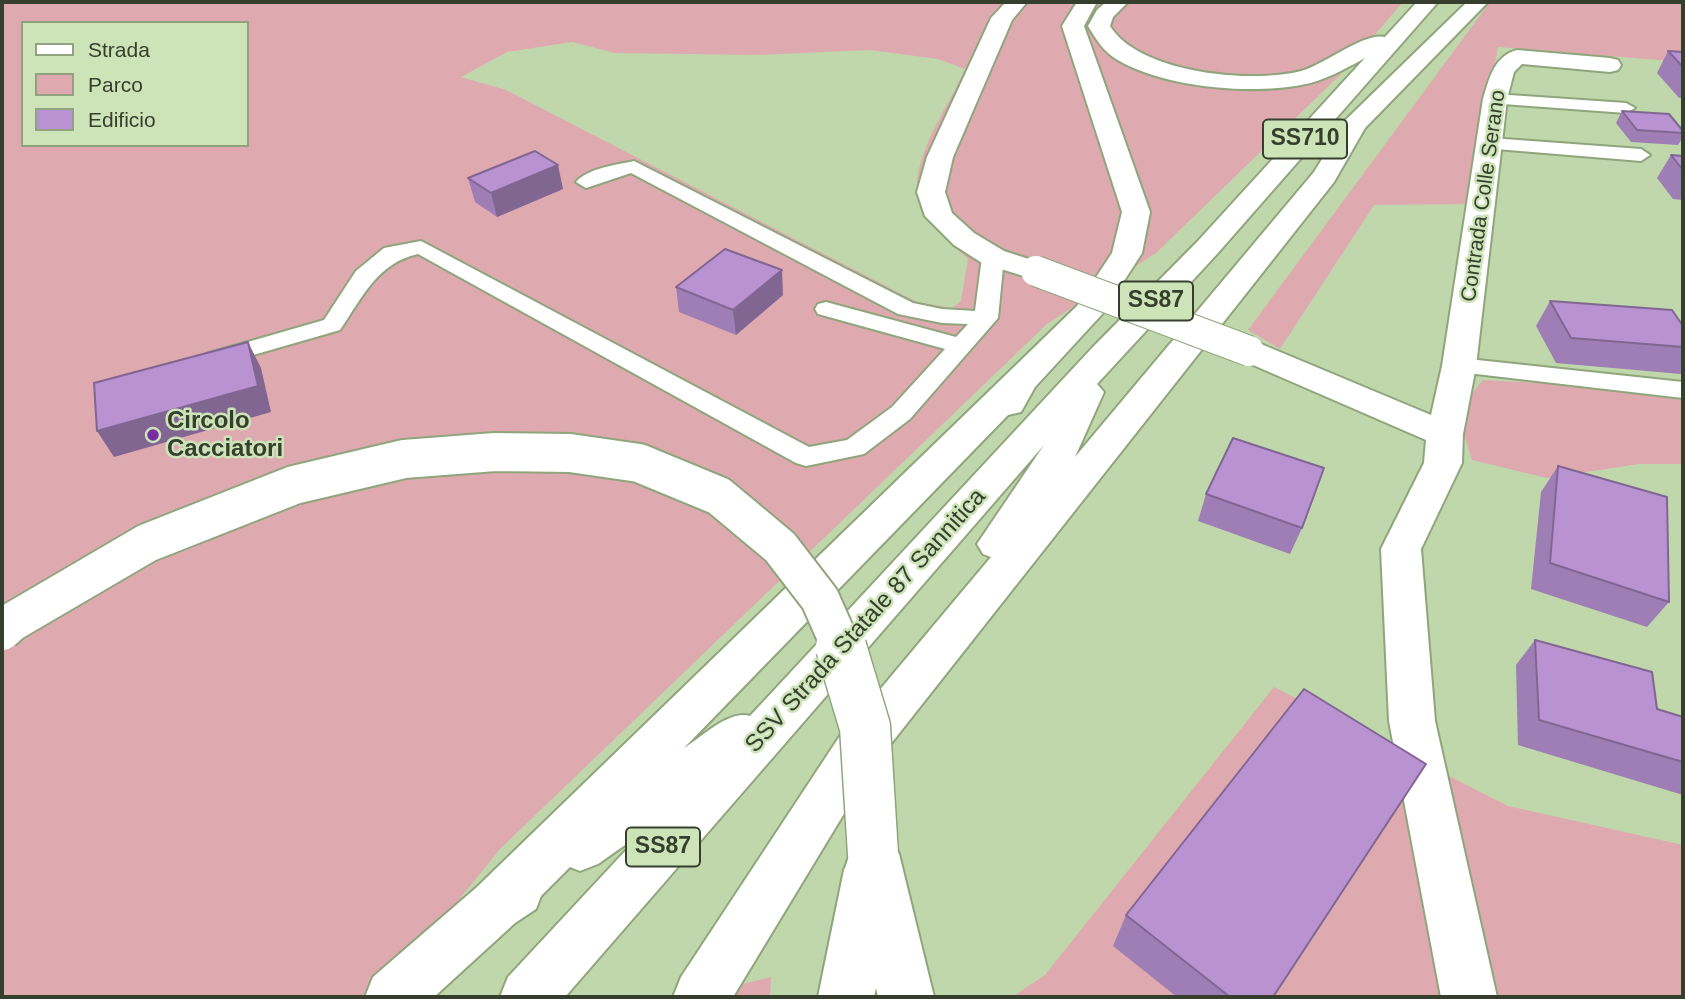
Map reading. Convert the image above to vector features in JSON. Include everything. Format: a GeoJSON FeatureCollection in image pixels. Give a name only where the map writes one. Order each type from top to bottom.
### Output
{"type":"FeatureCollection","features":[{"type":"Feature","properties":{"kind":"main road"},"geometry":{"type":"LineString","coordinates":[[1017,2],[1002,18],[940,157],[931,192],[939,216],[964,239],[993,257],[1248,351],[1445,434]]}},
{"type":"Feature","properties":{"kind":"main road"},"geometry":{"type":"LineString","coordinates":[[393,997],[496,905],[1088,312],[1127,253],[1136,212],[1073,26],[1087,2]]}},
{"type":"Feature","properties":{"kind":"main road"},"geometry":{"type":"LineString","coordinates":[[1118,2],[1104,14],[1099,26],[1107,41],[1150,65],[1184,75],[1217,80],[1256,83],[1300,78],[1329,69],[1402,30]]}},
{"type":"Feature","properties":{"kind":"main road","name":"SS710"},"geometry":{"type":"LineString","coordinates":[[1208,248],[1428,2]]}},
{"type":"Feature","properties":{"kind":"main road"},"geometry":{"type":"LineString","coordinates":[[1208,248],[1247,222],[1353,128],[1478,2]]}},
{"type":"Feature","properties":{"kind":"main road","name":"Contrada Colle Serano"},"geometry":{"type":"LineString","coordinates":[[1469,997],[1412,721],[1401,549],[1443,463],[1445,434],[1460,366],[1495,99],[1503,69],[1517,57],[1610,65]]}},
{"type":"Feature","properties":{"kind":"main road"},"geometry":{"type":"LineString","coordinates":[[846,765],[1325,176],[1353,128]]}},
{"type":"Feature","properties":{"kind":"main road","name":"SSV Strada Statale 87 Sannitica"},"geometry":{"type":"LineString","coordinates":[[528,997],[1104,355],[1208,248]]}},
{"type":"Feature","properties":{"kind":"main road"},"geometry":{"type":"LineString","coordinates":[[701,997],[846,765],[1057,456],[1104,355]]}},
{"type":"Feature","properties":{"kind":"main road"},"geometry":{"type":"LineString","coordinates":[[930,550],[1020,382]]}},
{"type":"Feature","properties":{"kind":"main road"},"geometry":{"type":"LineString","coordinates":[[2,631],[12,622],[147,543],[294,485],[404,459],[495,452],[570,453],[639,463],[719,496],[780,547],[820,599],[847,660],[865,727],[873,854],[906,997]]}},
{"type":"Feature","properties":{"kind":"main road"},"geometry":{"type":"LineString","coordinates":[[496,905],[797,697]]}},
{"type":"Feature","properties":{"kind":"main road"},"geometry":{"type":"LineString","coordinates":[[846,997],[873,854]]}},
{"type":"Feature","properties":{"kind":"lane"},"geometry":{"type":"LineString","coordinates":[[1495,99],[1626,108]]}},
{"type":"Feature","properties":{"kind":"lane"},"geometry":{"type":"LineString","coordinates":[[1491,144],[1641,155]]}},
{"type":"Feature","properties":{"kind":"lane"},"geometry":{"type":"LineString","coordinates":[[586,182],[634,167],[906,309],[942,316],[986,318]]}},
{"type":"Feature","properties":{"kind":"lane"},"geometry":{"type":"LineString","coordinates":[[199,363],[332,325],[364,276],[392,253],[421,247],[806,457],[855,448],[901,413],[959,345],[986,318],[993,257]]}},
{"type":"Feature","properties":{"kind":"lane"},"geometry":{"type":"LineString","coordinates":[[827,309],[959,345]]}},
{"type":"Feature","properties":{"kind":"lane"},"geometry":{"type":"LineString","coordinates":[[1460,366],[1683,390]]}},
{"type":"Feature","properties":{"kind":"green space"},"geometry":{"type":"Polygon","coordinates":[[[2,2],[1403,2],[1340,75],[1156,253],[1047,324],[500,849],[380,997],[2,997],[2,2]],[[572,42],[507,52],[461,77],[506,90],[917,302],[952,308],[961,301],[968,259],[930,221],[921,206],[917,191],[923,155],[965,69],[938,59],[870,50],[757,55],[615,53],[572,42]]]}},
{"type":"Feature","properties":{"kind":"green space"},"geometry":{"type":"Polygon","coordinates":[[[1490,2],[1683,2],[1683,62],[1498,47],[1470,204],[1374,205],[1280,349],[1248,330],[1490,2]]]}},
{"type":"Feature","properties":{"kind":"green space"},"geometry":{"type":"Polygon","coordinates":[[[1483,380],[1579,385],[1683,400],[1683,464],[1639,464],[1547,478],[1472,460],[1463,418],[1468,400],[1483,380]]]}},
{"type":"Feature","properties":{"kind":"green space"},"geometry":{"type":"Polygon","coordinates":[[[1274,687],[1508,806],[1683,845],[1683,997],[1012,997],[1045,975],[1274,687]]]}},
{"type":"Feature","properties":{"kind":"green space"},"geometry":{"type":"Polygon","coordinates":[[[771,977],[770,997],[690,997],[771,977]]]}},
{"type":"Feature","properties":{"kind":"building"},"geometry":{"type":"Polygon","coordinates":[[[1668,51],[1683,52],[1683,67],[1668,51]]]}},
{"type":"Feature","properties":{"kind":"building"},"geometry":{"type":"Polygon","coordinates":[[[1622,111],[1669,114],[1683,133],[1637,130],[1622,111]]]}},
{"type":"Feature","properties":{"kind":"building"},"geometry":{"type":"Polygon","coordinates":[[[535,151],[558,165],[491,193],[468,178],[535,151]]]}},
{"type":"Feature","properties":{"kind":"building"},"geometry":{"type":"Polygon","coordinates":[[[1671,155],[1683,156],[1683,170],[1671,155]]]}},
{"type":"Feature","properties":{"kind":"building"},"geometry":{"type":"Polygon","coordinates":[[[725,249],[782,270],[733,310],[676,287],[725,249]]]}},
{"type":"Feature","properties":{"kind":"building"},"geometry":{"type":"Polygon","coordinates":[[[1550,301],[1672,310],[1683,326],[1683,347],[1571,338],[1550,301]]]}},
{"type":"Feature","properties":{"kind":"building"},"geometry":{"type":"Polygon","coordinates":[[[248,342],[258,386],[97,431],[94,383],[248,342]]]}},
{"type":"Feature","properties":{"kind":"building"},"geometry":{"type":"Polygon","coordinates":[[[1233,438],[1324,468],[1302,528],[1206,494],[1233,438]]]}},
{"type":"Feature","properties":{"kind":"building"},"geometry":{"type":"Polygon","coordinates":[[[1558,466],[1667,497],[1669,602],[1550,563],[1558,466]]]}},
{"type":"Feature","properties":{"kind":"building"},"geometry":{"type":"Polygon","coordinates":[[[1535,640],[1652,672],[1657,709],[1683,717],[1683,762],[1539,720],[1535,640]]]}},
{"type":"Feature","properties":{"kind":"building"},"geometry":{"type":"Polygon","coordinates":[[[1304,689],[1426,764],[1273,997],[1230,997],[1126,915],[1304,689]]]}},
{"type":"Feature","properties":{"kind":"place","name":"Circolo Cacciatori"},"geometry":{"type":"Point","coordinates":[153,435]}}]}
